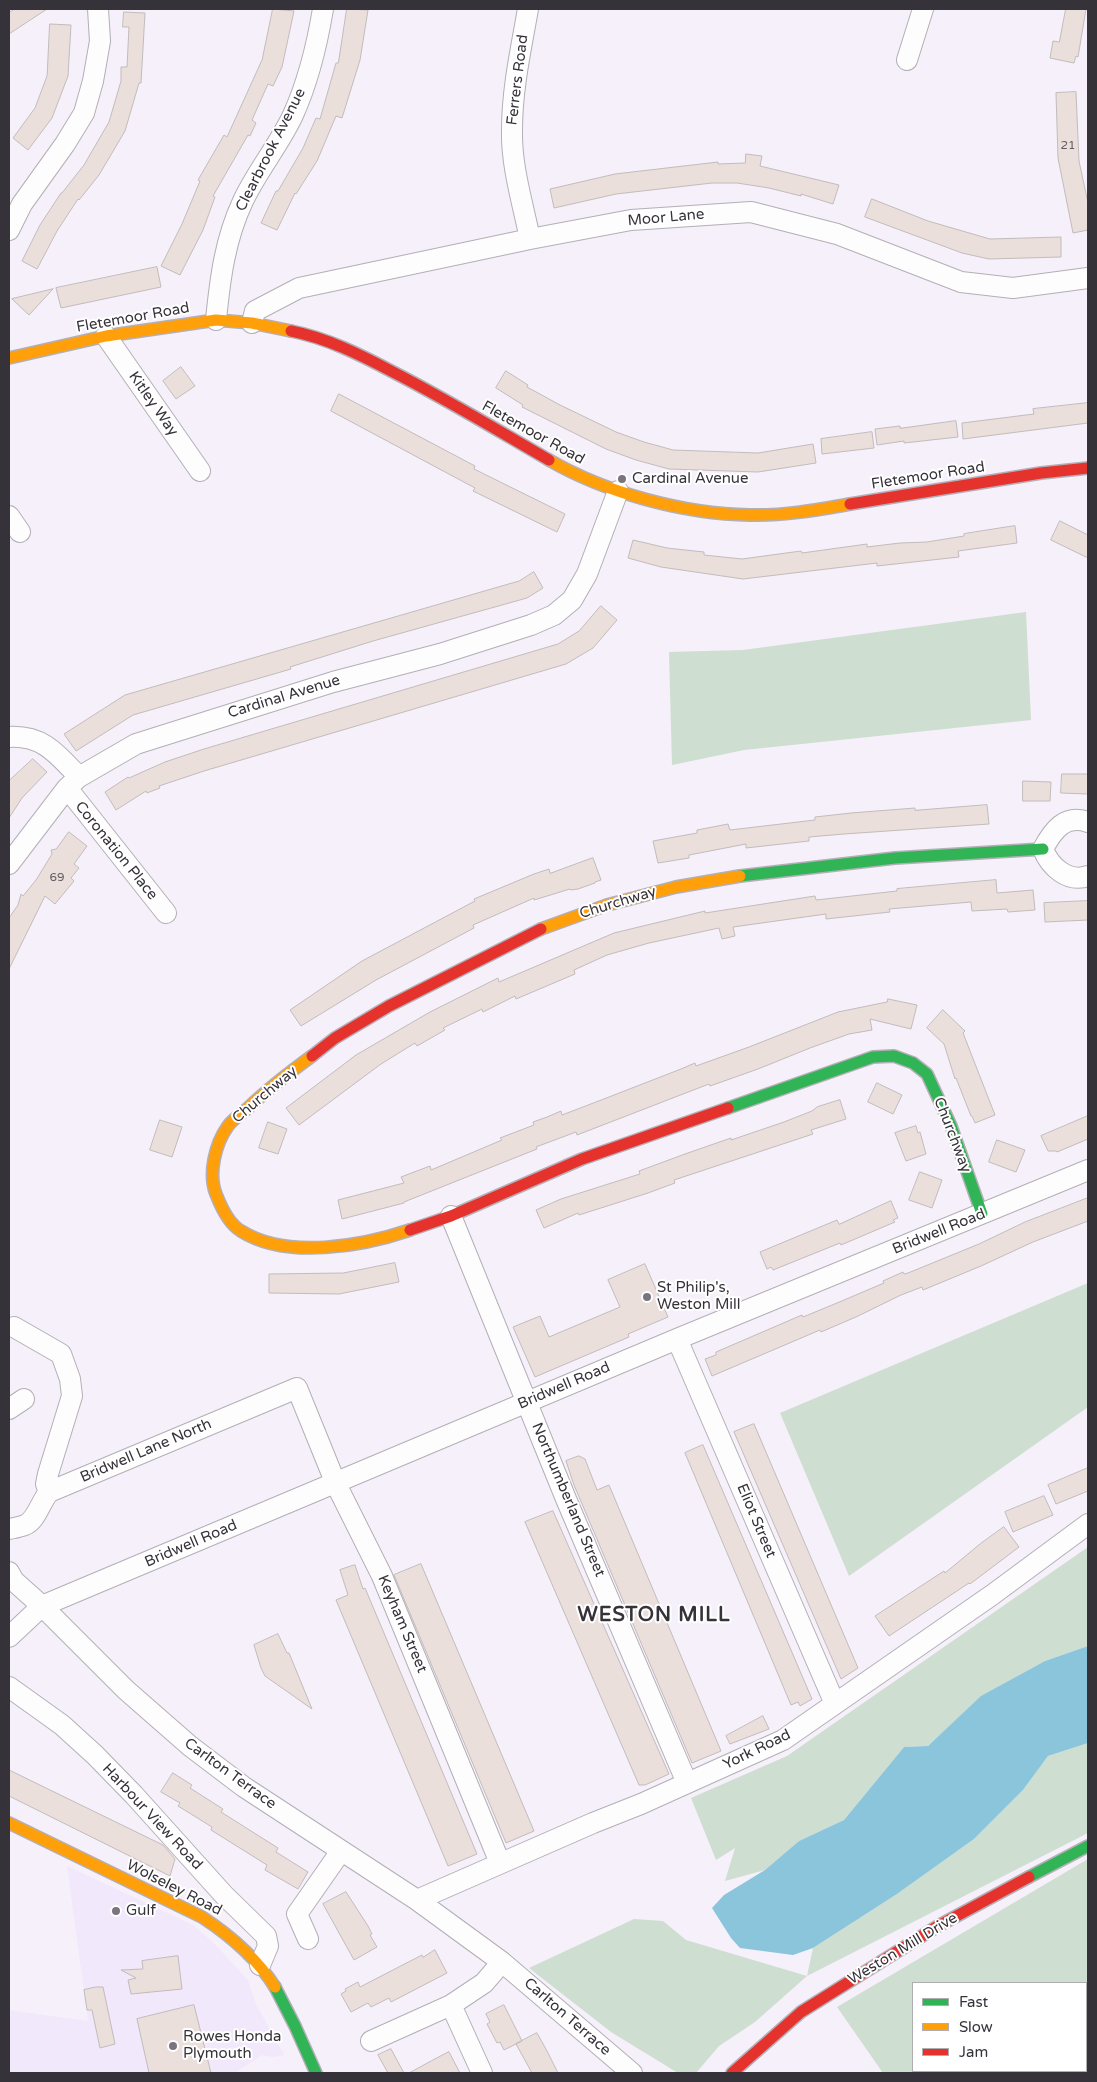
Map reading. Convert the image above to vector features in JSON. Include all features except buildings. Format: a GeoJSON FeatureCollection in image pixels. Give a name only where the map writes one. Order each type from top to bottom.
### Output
{"type":"FeatureCollection","features":[{"type":"Feature","properties":{"kind":"street"},"geometry":{"type":"LineString","coordinates":[[9,230],[22,204],[84,114],[93,81],[100,41],[98,9]]}},
{"type":"Feature","properties":{"kind":"street","name":"Clearbrook Avenue"},"geometry":{"type":"LineString","coordinates":[[216,320],[220,279],[228,240],[243,201],[292,116],[307,81],[323,9]]}},
{"type":"Feature","properties":{"kind":"street","name":"Ferrers Road"},"geometry":{"type":"LineString","coordinates":[[528,9],[515,84],[512,131],[514,162],[530,239]]}},
{"type":"Feature","properties":{"kind":"street"},"geometry":{"type":"LineString","coordinates":[[907,60],[923,9]]}},
{"type":"Feature","properties":{"kind":"street","name":"Moor Lane"},"geometry":{"type":"LineString","coordinates":[[252,323],[255,311],[299,288],[530,239],[631,220],[751,212],[837,234],[961,282],[1013,288],[1088,278]]}},
{"type":"Feature","properties":{"kind":"street","name":"Fletemoor Road"},"geometry":{"type":"LineString","coordinates":[[9,358],[106,336],[216,320],[252,323],[308,334],[365,357],[427,389],[564,469],[618,491],[693,510],[751,515],[810,511],[1034,474],[1088,468]]}},
{"type":"Feature","properties":{"kind":"street","name":"Kitley Way"},"geometry":{"type":"LineString","coordinates":[[106,336],[200,471]]}},
{"type":"Feature","properties":{"kind":"street","name":"Cardinal Avenue"},"geometry":{"type":"LineString","coordinates":[[9,864],[73,783],[136,744],[333,682],[440,654],[532,625],[554,615],[572,600],[587,574],[618,491]]}},
{"type":"Feature","properties":{"kind":"street","name":"Coronation Place"},"geometry":{"type":"LineString","coordinates":[[9,736],[34,739],[45,744],[166,913]]}},
{"type":"Feature","properties":{"kind":"street"},"geometry":{"type":"LineString","coordinates":[[1088,822],[1080,819],[1064,822],[1051,834],[1043,849],[1049,862],[1065,874],[1080,879],[1088,876]]}},
{"type":"Feature","properties":{"kind":"street","name":"Churchway"},"geometry":{"type":"LineString","coordinates":[[982,1214],[951,1126],[927,1074],[913,1063],[894,1056],[873,1057],[582,1159],[451,1216],[387,1238],[348,1246],[304,1248],[272,1244],[240,1231],[220,1208],[212,1185],[215,1153],[228,1126],[272,1086],[335,1038],[389,1006],[538,930],[607,905],[676,886],[760,872],[895,858],[1043,849]]}},
{"type":"Feature","properties":{"kind":"street","name":"Bridwell Road"},"geometry":{"type":"LineString","coordinates":[[42,1606],[677,1339],[1088,1170]]}},
{"type":"Feature","properties":{"kind":"street","name":"Northumberland Street"},"geometry":{"type":"LineString","coordinates":[[451,1216],[687,1783]]}},
{"type":"Feature","properties":{"kind":"street"},"geometry":{"type":"LineString","coordinates":[[9,1529],[25,1525],[31,1521],[49,1492],[46,1484],[48,1474],[72,1396],[70,1379],[61,1354],[14,1327]]}},
{"type":"Feature","properties":{"kind":"street","name":"Eliot Street"},"geometry":{"type":"LineString","coordinates":[[677,1339],[835,1704]]}},
{"type":"Feature","properties":{"kind":"street","name":"Bridwell Lane North"},"geometry":{"type":"LineString","coordinates":[[49,1492],[297,1388]]}},
{"type":"Feature","properties":{"kind":"street","name":"Keyham Street"},"geometry":{"type":"LineString","coordinates":[[297,1388],[336,1484],[382,1576],[500,1863]]}},
{"type":"Feature","properties":{"kind":"street","name":"York Road"},"geometry":{"type":"LineString","coordinates":[[417,1900],[642,1804],[783,1740],[992,1595],[1088,1524]]}},
{"type":"Feature","properties":{"kind":"street","name":"Carlton Terrace"},"geometry":{"type":"LineString","coordinates":[[9,1572],[14,1581],[42,1606],[126,1690],[190,1746],[244,1787],[417,1900],[502,1962],[632,2073]]}},
{"type":"Feature","properties":{"kind":"street"},"geometry":{"type":"LineString","coordinates":[[9,1637],[42,1606]]}},
{"type":"Feature","properties":{"kind":"street","name":"Harbour View Road"},"geometry":{"type":"LineString","coordinates":[[9,1687],[62,1725],[94,1755],[134,1795],[224,1895],[266,1936],[268,1946],[260,1965]]}},
{"type":"Feature","properties":{"kind":"street","name":"Wolseley Road"},"geometry":{"type":"LineString","coordinates":[[9,1823],[223,1929],[260,1965],[297,2029],[316,2073]]}},
{"type":"Feature","properties":{"kind":"street","name":"Weston Mill Drive"},"geometry":{"type":"LineString","coordinates":[[732,2073],[801,2012],[938,1926],[1088,1846]]}},
{"type":"Feature","properties":{"kind":"street"},"geometry":{"type":"LineString","coordinates":[[308,1939],[297,1914],[340,1851]]}},
{"type":"Feature","properties":{"kind":"street"},"geometry":{"type":"LineString","coordinates":[[371,2041],[451,2005],[484,1983],[502,1962]]}},
{"type":"Feature","properties":{"kind":"street"},"geometry":{"type":"LineString","coordinates":[[451,2005],[482,2073]]}},
{"type":"Feature","properties":{"kind":"shaded area"},"geometry":{"type":"Polygon","coordinates":[[[67,1866],[193,1925],[213,1942],[248,1980],[256,2004],[284,2055],[273,2057],[262,2055],[235,2073],[9,2073],[9,2010],[88,2021],[67,1866]]]}},
{"type":"Feature","properties":{"kind":"green space"},"geometry":{"type":"Polygon","coordinates":[[[1026,612],[1031,720],[744,750],[672,765],[669,652],[743,650],[1026,612]]]}},
{"type":"Feature","properties":{"kind":"green space"},"geometry":{"type":"Polygon","coordinates":[[[1088,1283],[1088,1407],[849,1576],[780,1413],[1088,1283]]]}},
{"type":"Feature","properties":{"kind":"green space"},"geometry":{"type":"Polygon","coordinates":[[[1088,1547],[1088,1646],[1045,1661],[982,1696],[928,1746],[904,1747],[844,1820],[799,1841],[765,1870],[725,1881],[735,1848],[716,1860],[691,1798],[787,1756],[1088,1547]]]}},
{"type":"Feature","properties":{"kind":"green space"},"geometry":{"type":"Polygon","coordinates":[[[1088,1743],[1088,1833],[807,1976],[813,1948],[897,1894],[974,1839],[1023,1790],[1048,1756],[1088,1743]]]}},
{"type":"Feature","properties":{"kind":"green space"},"geometry":{"type":"Polygon","coordinates":[[[1088,1859],[1088,2073],[883,2073],[837,2007],[1088,1859]]]}},
{"type":"Feature","properties":{"kind":"green space"},"geometry":{"type":"Polygon","coordinates":[[[634,1919],[663,1921],[686,1940],[807,1976],[755,2022],[719,2046],[696,2073],[678,2073],[611,2032],[529,1968],[634,1919]]]}},
{"type":"Feature","properties":{"kind":"water"},"geometry":{"type":"Polygon","coordinates":[[[1088,1646],[1088,1743],[1048,1756],[1023,1790],[974,1839],[897,1894],[813,1948],[793,1955],[740,1948],[731,1938],[712,1908],[724,1895],[765,1870],[799,1841],[844,1820],[904,1747],[928,1746],[981,1696],[1045,1661],[1088,1646]]]}},
{"type":"Feature","properties":{"kind":"traffic: fast"},"geometry":{"type":"LineString","coordinates":[[740,876],[895,858],[1043,849]]}},
{"type":"Feature","properties":{"kind":"traffic: fast"},"geometry":{"type":"LineString","coordinates":[[728,1108],[873,1057],[894,1056],[913,1063],[927,1074],[951,1126],[982,1214]]}},
{"type":"Feature","properties":{"kind":"traffic: fast"},"geometry":{"type":"LineString","coordinates":[[1029,1877],[1088,1846]]}},
{"type":"Feature","properties":{"kind":"traffic: fast"},"geometry":{"type":"LineString","coordinates":[[275,1987],[316,2073]]}},
{"type":"Feature","properties":{"kind":"traffic: slow"},"geometry":{"type":"LineString","coordinates":[[9,358],[106,336],[216,320],[252,323],[291,331]]}},
{"type":"Feature","properties":{"kind":"traffic: slow"},"geometry":{"type":"LineString","coordinates":[[549,460],[571,472],[620,492],[699,511],[725,514],[775,515],[850,504]]}},
{"type":"Feature","properties":{"kind":"traffic: slow"},"geometry":{"type":"LineString","coordinates":[[541,929],[607,905],[676,887],[740,876]]}},
{"type":"Feature","properties":{"kind":"traffic: slow"},"geometry":{"type":"LineString","coordinates":[[312,1056],[263,1094],[235,1119],[223,1133],[216,1150],[213,1168],[214,1186],[223,1210],[229,1220],[241,1231],[260,1240],[302,1248],[348,1245],[410,1230]]}},
{"type":"Feature","properties":{"kind":"traffic: slow"},"geometry":{"type":"LineString","coordinates":[[9,1823],[202,1917],[242,1948],[260,1966],[275,1987]]}},
{"type":"Feature","properties":{"kind":"traffic: jam"},"geometry":{"type":"LineString","coordinates":[[291,331],[331,343],[369,359],[549,460]]}},
{"type":"Feature","properties":{"kind":"traffic: jam"},"geometry":{"type":"LineString","coordinates":[[850,504],[1041,473],[1088,468]]}},
{"type":"Feature","properties":{"kind":"traffic: jam"},"geometry":{"type":"LineString","coordinates":[[312,1056],[335,1038],[389,1006],[541,929]]}},
{"type":"Feature","properties":{"kind":"traffic: jam"},"geometry":{"type":"LineString","coordinates":[[410,1230],[451,1216],[582,1159],[728,1108]]}},
{"type":"Feature","properties":{"kind":"traffic: jam"},"geometry":{"type":"LineString","coordinates":[[732,2073],[801,2012],[938,1926],[1029,1877]]}},
{"type":"Feature","properties":{"kind":"place","name":"Cardinal Avenue"},"geometry":{"type":"Point","coordinates":[622,479]}},
{"type":"Feature","properties":{"kind":"place","name":"St Philip's, Weston Mill"},"geometry":{"type":"Point","coordinates":[647,1297]}},
{"type":"Feature","properties":{"kind":"place","name":"Gulf"},"geometry":{"type":"Point","coordinates":[116,1911]}},
{"type":"Feature","properties":{"kind":"place","name":"Rowes Honda Plymouth"},"geometry":{"type":"Point","coordinates":[173,2046]}},
{"type":"Feature","properties":{"kind":"district","name":"WESTON MILL"},"geometry":{"type":"Point","coordinates":[654,1616]}}]}
